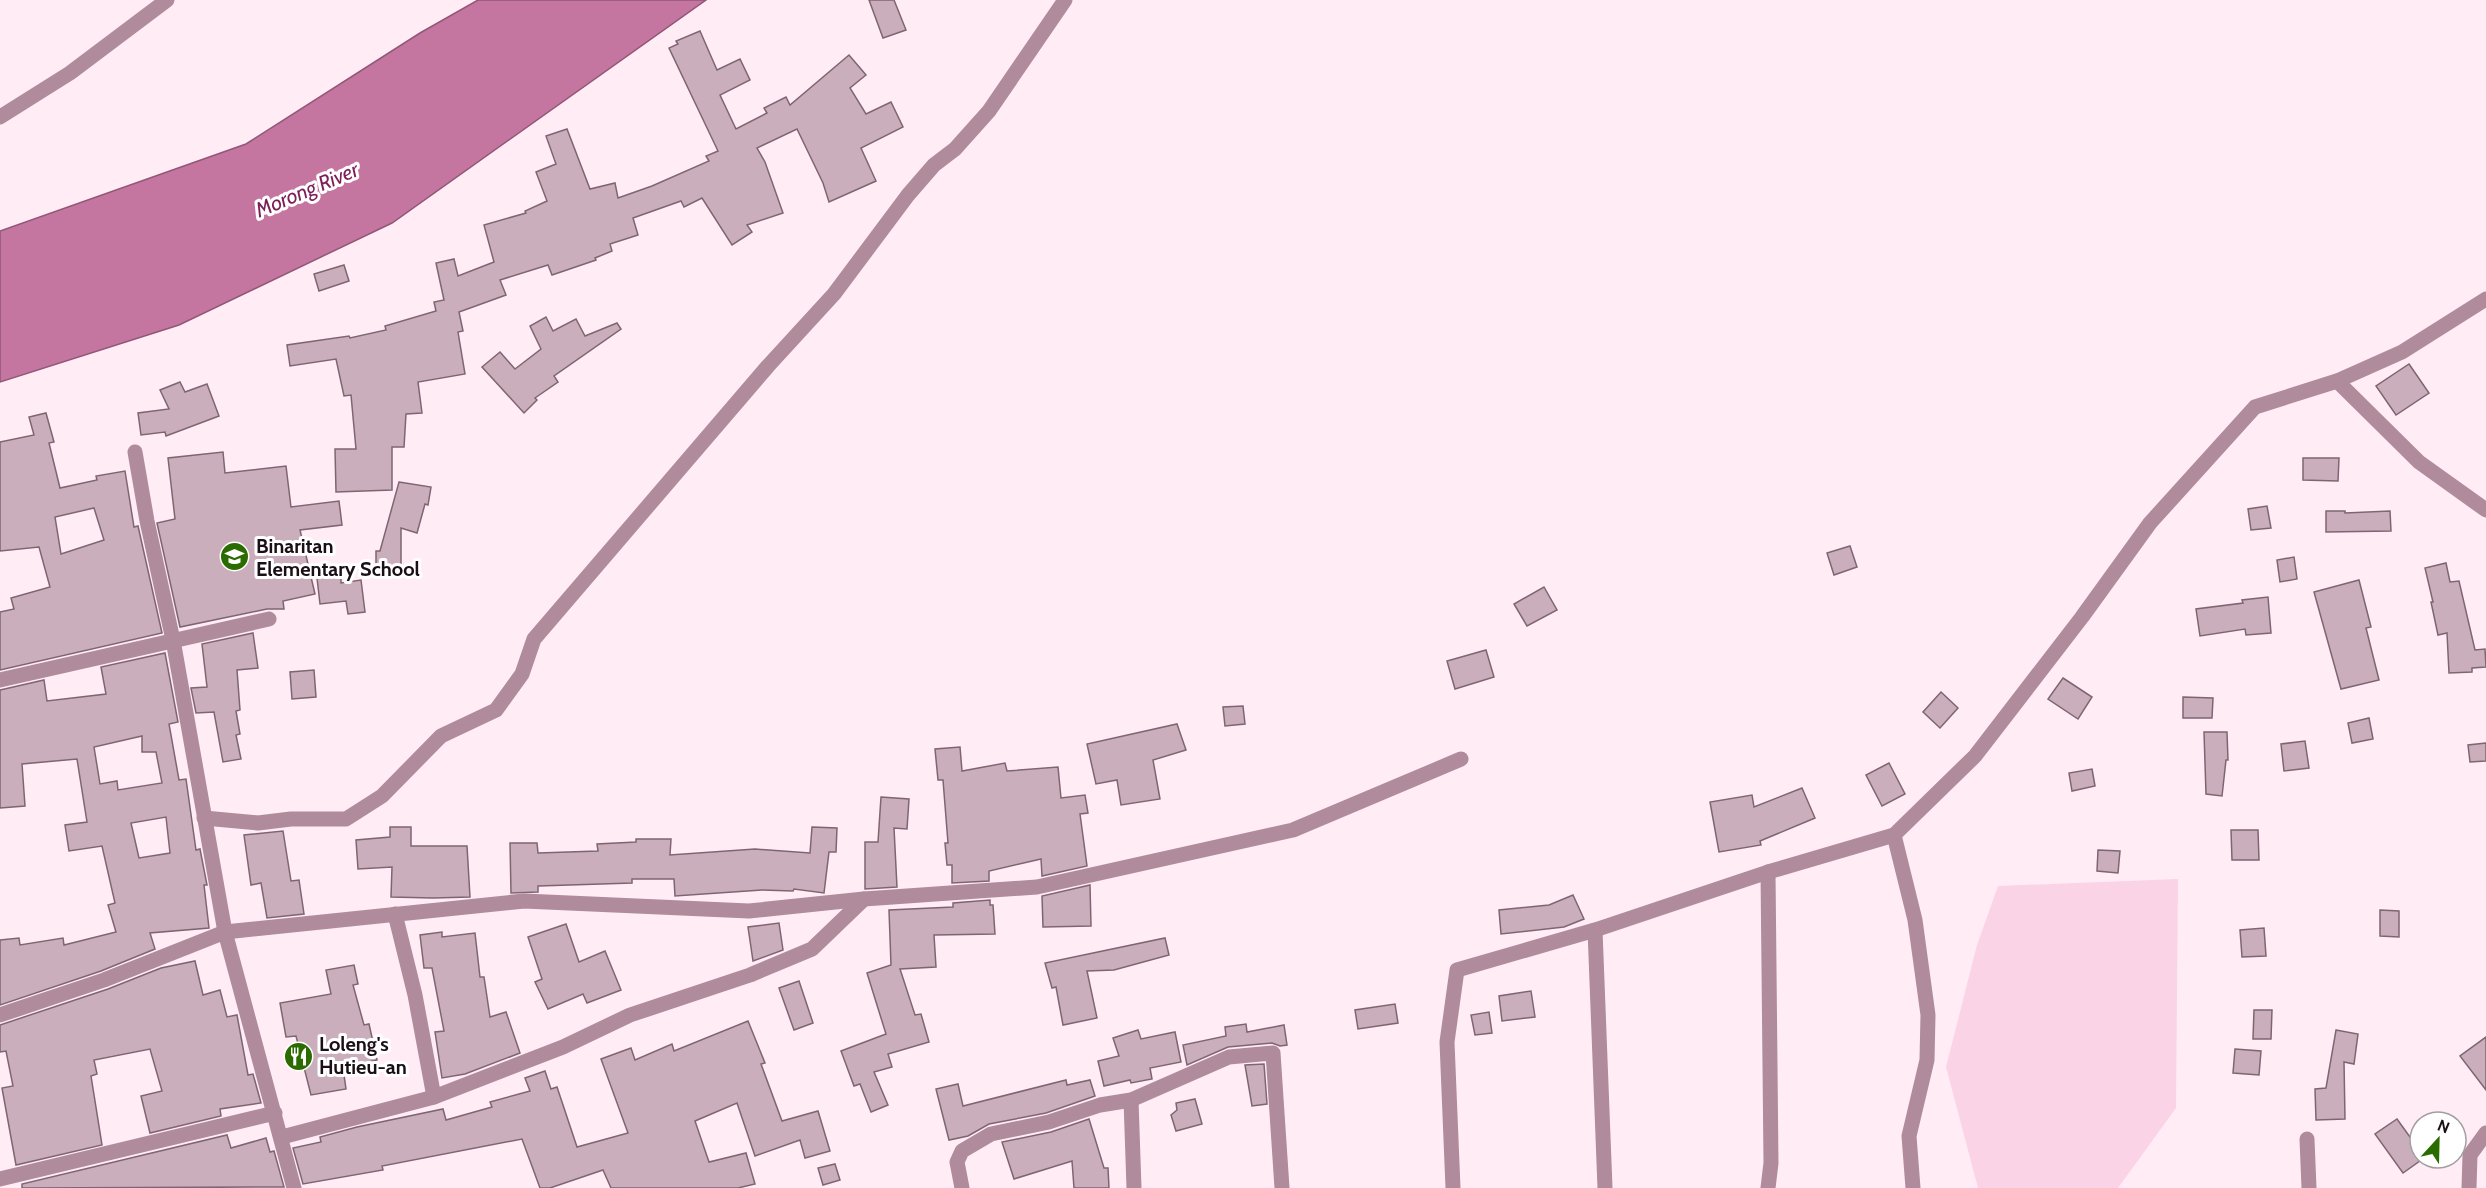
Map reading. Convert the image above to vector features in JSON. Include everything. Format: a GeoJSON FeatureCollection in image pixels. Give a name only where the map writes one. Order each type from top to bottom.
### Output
{"type":"FeatureCollection","features":[{"type":"Feature","properties":{"kind":"street"},"geometry":{"type":"LineString","coordinates":[[0,117],[70,73],[167,0]]}},
{"type":"Feature","properties":{"kind":"street"},"geometry":{"type":"LineString","coordinates":[[204,818],[258,823],[291,819],[346,819],[382,796],[441,736],[496,710],[522,674],[534,639],[768,366],[834,294],[908,195],[934,165],[955,149],[989,111],[1065,0]]}},
{"type":"Feature","properties":{"kind":"street"},"geometry":{"type":"LineString","coordinates":[[1453,1188],[1447,1042],[1457,970],[1595,930],[1768,872],[1894,835],[1975,756],[2082,617],[2150,523],[2255,407],[2337,381],[2402,352],[2486,299]]}},
{"type":"Feature","properties":{"kind":"street"},"geometry":{"type":"LineString","coordinates":[[2337,381],[2419,462],[2486,510]]}},
{"type":"Feature","properties":{"kind":"street"},"geometry":{"type":"LineString","coordinates":[[135,452],[147,521],[173,640],[225,932],[294,1188]]}},
{"type":"Feature","properties":{"kind":"street"},"geometry":{"type":"LineString","coordinates":[[0,680],[269,619]]}},
{"type":"Feature","properties":{"kind":"street"},"geometry":{"type":"LineString","coordinates":[[0,1015],[104,980],[225,932],[524,901],[749,910],[864,899],[1037,887],[1293,830],[1461,759]]}},
{"type":"Feature","properties":{"kind":"street"},"geometry":{"type":"LineString","coordinates":[[1894,835],[1915,920],[1928,1015],[1927,1060],[1909,1136],[1913,1188]]}},
{"type":"Feature","properties":{"kind":"street"},"geometry":{"type":"LineString","coordinates":[[1768,872],[1771,1163],[1768,1188]]}},
{"type":"Feature","properties":{"kind":"street"},"geometry":{"type":"LineString","coordinates":[[282,1137],[434,1096],[562,1047],[630,1015],[750,975],[812,949],[864,899]]}},
{"type":"Feature","properties":{"kind":"street"},"geometry":{"type":"LineString","coordinates":[[395,914],[415,995],[434,1096]]}},
{"type":"Feature","properties":{"kind":"street"},"geometry":{"type":"LineString","coordinates":[[1595,930],[1605,1188]]}},
{"type":"Feature","properties":{"kind":"street"},"geometry":{"type":"LineString","coordinates":[[962,1188],[957,1162],[962,1151],[991,1134],[1049,1122],[1100,1105],[1131,1100],[1229,1057],[1273,1053],[1282,1188]]}},
{"type":"Feature","properties":{"kind":"street"},"geometry":{"type":"LineString","coordinates":[[1131,1100],[1134,1188]]}},
{"type":"Feature","properties":{"kind":"street"},"geometry":{"type":"LineString","coordinates":[[0,1179],[275,1113]]}},
{"type":"Feature","properties":{"kind":"street"},"geometry":{"type":"LineString","coordinates":[[2469,1188],[2470,1155],[2486,1133]]}},
{"type":"Feature","properties":{"kind":"street"},"geometry":{"type":"LineString","coordinates":[[2307,1139],[2309,1188]]}},
{"type":"Feature","properties":{"kind":"shaded area"},"geometry":{"type":"Polygon","coordinates":[[[2178,879],[2176,1108],[2118,1188],[1978,1188],[1946,1067],[1977,945],[1998,886],[2178,879]]]}},
{"type":"Feature","properties":{"kind":"water","name":"Morong River"},"geometry":{"type":"Polygon","coordinates":[[[478,0],[706,0],[392,223],[179,325],[0,382],[0,231],[246,144],[420,33],[478,0]]]}},
{"type":"Feature","properties":{"kind":"building"},"geometry":{"type":"Polygon","coordinates":[[[869,0],[894,0],[906,30],[883,38],[869,0]]]}},
{"type":"Feature","properties":{"kind":"building"},"geometry":{"type":"Polygon","coordinates":[[[700,31],[717,70],[740,59],[750,80],[720,95],[736,129],[767,113],[764,108],[786,97],[790,105],[849,55],[866,75],[850,88],[866,114],[891,102],[903,127],[861,148],[876,181],[829,202],[823,183],[797,129],[757,148],[765,162],[783,213],[747,225],[752,232],[732,245],[702,198],[684,207],[681,201],[633,218],[638,235],[610,244],[612,251],[595,258],[596,260],[552,275],[548,265],[500,280],[506,295],[459,312],[463,331],[458,332],[465,374],[418,382],[422,413],[406,414],[404,447],[392,447],[392,490],[336,492],[335,449],[356,449],[351,395],[344,396],[336,359],[290,366],[287,345],[349,336],[350,338],[386,330],[385,326],[436,311],[434,302],[444,300],[436,263],[454,259],[458,276],[494,262],[484,225],[526,213],[525,211],[547,201],[536,172],[556,164],[546,136],[567,129],[590,189],[615,183],[618,198],[709,161],[706,156],[718,151],[669,48],[678,44],[676,41],[700,31]]]}},
{"type":"Feature","properties":{"kind":"building"},"geometry":{"type":"Polygon","coordinates":[[[344,265],[349,281],[319,291],[314,274],[344,265]]]}},
{"type":"Feature","properties":{"kind":"building"},"geometry":{"type":"Polygon","coordinates":[[[546,317],[553,331],[576,319],[585,336],[617,323],[621,329],[554,376],[558,382],[535,398],[537,400],[524,413],[482,367],[500,352],[515,369],[541,349],[530,326],[546,317]]]}},
{"type":"Feature","properties":{"kind":"building"},"geometry":{"type":"Polygon","coordinates":[[[2409,364],[2429,393],[2396,415],[2376,386],[2409,364]]]}},
{"type":"Feature","properties":{"kind":"building"},"geometry":{"type":"Polygon","coordinates":[[[180,382],[185,392],[207,384],[219,416],[166,436],[165,432],[141,435],[138,413],[169,409],[160,390],[180,382]]]}},
{"type":"Feature","properties":{"kind":"building"},"geometry":{"type":"Polygon","coordinates":[[[46,413],[54,442],[49,443],[60,488],[97,480],[96,476],[125,471],[134,527],[138,526],[162,633],[0,670],[0,612],[14,609],[11,598],[50,587],[39,547],[0,551],[0,442],[34,435],[29,417],[46,413]],[[94,508],[55,517],[61,554],[104,540],[94,508]]]}},
{"type":"Feature","properties":{"kind":"building","name":"Binaritan Elementary School"},"geometry":{"type":"Polygon","coordinates":[[[223,452],[225,473],[286,466],[291,507],[339,501],[342,525],[300,530],[315,594],[283,601],[284,609],[267,609],[180,627],[157,523],[175,519],[168,458],[223,452]]]}},
{"type":"Feature","properties":{"kind":"building"},"geometry":{"type":"Polygon","coordinates":[[[2303,458],[2339,458],[2338,481],[2303,480],[2303,458]]]}},
{"type":"Feature","properties":{"kind":"building"},"geometry":{"type":"Polygon","coordinates":[[[399,482],[431,487],[428,505],[425,504],[417,533],[401,528],[401,573],[376,573],[376,551],[380,551],[399,482]]]}},
{"type":"Feature","properties":{"kind":"building"},"geometry":{"type":"Polygon","coordinates":[[[2267,506],[2271,528],[2251,530],[2248,509],[2267,506]]]}},
{"type":"Feature","properties":{"kind":"building"},"geometry":{"type":"Polygon","coordinates":[[[2326,511],[2345,511],[2345,513],[2390,511],[2391,531],[2326,532],[2326,511]]]}},
{"type":"Feature","properties":{"kind":"building"},"geometry":{"type":"Polygon","coordinates":[[[1850,546],[1857,567],[1834,575],[1827,553],[1850,546]]]}},
{"type":"Feature","properties":{"kind":"building"},"geometry":{"type":"Polygon","coordinates":[[[2294,557],[2297,579],[2280,582],[2277,560],[2294,557]]]}},
{"type":"Feature","properties":{"kind":"building"},"geometry":{"type":"Polygon","coordinates":[[[2446,563],[2450,582],[2459,581],[2475,650],[2485,649],[2486,667],[2472,668],[2472,672],[2449,673],[2447,633],[2438,635],[2425,568],[2446,563]]]}},
{"type":"Feature","properties":{"kind":"building"},"geometry":{"type":"Polygon","coordinates":[[[341,575],[341,583],[361,580],[365,612],[348,614],[346,601],[320,604],[317,578],[341,575]]]}},
{"type":"Feature","properties":{"kind":"building"},"geometry":{"type":"Polygon","coordinates":[[[2359,580],[2371,627],[2366,628],[2379,680],[2341,689],[2314,592],[2359,580]]]}},
{"type":"Feature","properties":{"kind":"building"},"geometry":{"type":"Polygon","coordinates":[[[1544,587],[1557,610],[1527,626],[1514,604],[1544,587]]]}},
{"type":"Feature","properties":{"kind":"building"},"geometry":{"type":"Polygon","coordinates":[[[2268,597],[2271,633],[2246,635],[2245,629],[2200,636],[2196,609],[2243,603],[2242,600],[2268,597]]]}},
{"type":"Feature","properties":{"kind":"building"},"geometry":{"type":"Polygon","coordinates":[[[253,633],[258,668],[237,670],[240,710],[236,711],[240,734],[236,735],[241,759],[223,762],[214,712],[196,713],[191,688],[207,687],[202,644],[253,633]]]}},
{"type":"Feature","properties":{"kind":"building"},"geometry":{"type":"Polygon","coordinates":[[[1486,650],[1494,677],[1455,689],[1447,661],[1486,650]]]}},
{"type":"Feature","properties":{"kind":"building"},"geometry":{"type":"Polygon","coordinates":[[[165,653],[178,722],[169,724],[179,780],[186,779],[196,850],[200,849],[207,885],[204,885],[209,928],[150,933],[155,949],[101,971],[0,1005],[0,940],[19,938],[20,945],[63,938],[64,945],[116,932],[108,905],[115,903],[102,846],[69,851],[65,825],[87,822],[77,759],[22,764],[25,806],[0,808],[0,690],[44,680],[47,701],[106,694],[101,667],[165,653]],[[142,736],[94,747],[100,784],[117,781],[118,790],[162,783],[156,752],[142,752],[142,736]],[[166,817],[131,823],[139,858],[170,853],[166,817]]]}},
{"type":"Feature","properties":{"kind":"building"},"geometry":{"type":"Polygon","coordinates":[[[314,670],[316,697],[292,699],[290,672],[314,670]]]}},
{"type":"Feature","properties":{"kind":"building"},"geometry":{"type":"Polygon","coordinates":[[[2063,678],[2092,697],[2078,719],[2048,699],[2063,678]]]}},
{"type":"Feature","properties":{"kind":"building"},"geometry":{"type":"Polygon","coordinates":[[[1941,692],[1958,708],[1940,728],[1923,712],[1941,692]]]}},
{"type":"Feature","properties":{"kind":"building"},"geometry":{"type":"Polygon","coordinates":[[[2183,697],[2213,698],[2212,718],[2183,718],[2183,697]]]}},
{"type":"Feature","properties":{"kind":"building"},"geometry":{"type":"Polygon","coordinates":[[[1243,706],[1245,724],[1225,726],[1223,707],[1243,706]]]}},
{"type":"Feature","properties":{"kind":"building"},"geometry":{"type":"Polygon","coordinates":[[[2369,718],[2373,739],[2352,743],[2348,723],[2369,718]]]}},
{"type":"Feature","properties":{"kind":"building"},"geometry":{"type":"Polygon","coordinates":[[[1177,724],[1186,750],[1153,760],[1160,799],[1121,805],[1117,780],[1096,784],[1087,744],[1177,724]]]}},
{"type":"Feature","properties":{"kind":"building"},"geometry":{"type":"Polygon","coordinates":[[[2204,732],[2227,732],[2228,760],[2226,760],[2222,796],[2206,794],[2204,732]]]}},
{"type":"Feature","properties":{"kind":"building"},"geometry":{"type":"Polygon","coordinates":[[[2305,741],[2309,768],[2284,771],[2281,744],[2305,741]]]}},
{"type":"Feature","properties":{"kind":"building"},"geometry":{"type":"Polygon","coordinates":[[[2486,743],[2486,761],[2470,762],[2468,745],[2486,743]]]}},
{"type":"Feature","properties":{"kind":"building"},"geometry":{"type":"Polygon","coordinates":[[[960,747],[962,771],[1005,763],[1007,771],[1058,767],[1061,798],[1085,795],[1088,813],[1080,814],[1087,866],[1042,876],[1041,859],[989,871],[989,881],[952,883],[952,865],[947,865],[945,843],[948,843],[943,780],[938,780],[935,749],[960,747]]]}},
{"type":"Feature","properties":{"kind":"building"},"geometry":{"type":"Polygon","coordinates":[[[1889,763],[1905,794],[1882,806],[1866,775],[1889,763]]]}},
{"type":"Feature","properties":{"kind":"building"},"geometry":{"type":"Polygon","coordinates":[[[2092,769],[2095,786],[2072,791],[2069,773],[2092,769]]]}},
{"type":"Feature","properties":{"kind":"building"},"geometry":{"type":"Polygon","coordinates":[[[1802,788],[1815,818],[1760,841],[1761,845],[1719,852],[1710,802],[1752,795],[1754,807],[1802,788]]]}},
{"type":"Feature","properties":{"kind":"building"},"geometry":{"type":"Polygon","coordinates":[[[881,797],[909,799],[907,829],[894,828],[897,887],[865,889],[865,842],[878,842],[881,797]]]}},
{"type":"Feature","properties":{"kind":"building"},"geometry":{"type":"Polygon","coordinates":[[[390,827],[411,827],[411,846],[467,846],[470,897],[391,897],[392,867],[358,869],[356,840],[390,837],[390,827]]]}},
{"type":"Feature","properties":{"kind":"building"},"geometry":{"type":"Polygon","coordinates":[[[812,827],[837,828],[836,852],[829,852],[824,893],[794,889],[793,891],[762,890],[675,896],[674,879],[632,879],[632,883],[538,886],[538,892],[511,893],[510,843],[537,843],[538,853],[598,851],[597,844],[636,842],[636,839],[671,839],[670,855],[755,849],[810,853],[812,827]]]}},
{"type":"Feature","properties":{"kind":"building"},"geometry":{"type":"Polygon","coordinates":[[[2231,830],[2258,830],[2259,860],[2232,860],[2231,830]]]}},
{"type":"Feature","properties":{"kind":"building"},"geometry":{"type":"Polygon","coordinates":[[[283,831],[291,881],[299,880],[304,914],[267,918],[261,883],[251,885],[244,835],[283,831]]]}},
{"type":"Feature","properties":{"kind":"building"},"geometry":{"type":"Polygon","coordinates":[[[2098,850],[2120,851],[2118,873],[2097,871],[2098,850]]]}},
{"type":"Feature","properties":{"kind":"building"},"geometry":{"type":"Polygon","coordinates":[[[1090,885],[1091,926],[1043,927],[1042,896],[1090,885]]]}},
{"type":"Feature","properties":{"kind":"building"},"geometry":{"type":"Polygon","coordinates":[[[1573,895],[1584,919],[1564,927],[1501,934],[1499,910],[1549,905],[1573,895]]]}},
{"type":"Feature","properties":{"kind":"building"},"geometry":{"type":"Polygon","coordinates":[[[990,900],[990,905],[993,905],[995,934],[934,935],[936,967],[900,969],[915,1015],[921,1014],[929,1042],[888,1054],[892,1067],[874,1072],[888,1105],[871,1112],[860,1084],[854,1086],[841,1051],[886,1034],[867,973],[891,965],[889,910],[953,907],[953,903],[990,900]]]}},
{"type":"Feature","properties":{"kind":"building"},"geometry":{"type":"Polygon","coordinates":[[[2380,910],[2399,911],[2399,937],[2380,936],[2380,910]]]}},
{"type":"Feature","properties":{"kind":"building"},"geometry":{"type":"Polygon","coordinates":[[[779,923],[783,950],[753,961],[748,927],[779,923]]]}},
{"type":"Feature","properties":{"kind":"building"},"geometry":{"type":"Polygon","coordinates":[[[566,924],[579,962],[605,951],[621,990],[587,1003],[583,994],[548,1009],[535,982],[542,979],[528,937],[566,924]]]}},
{"type":"Feature","properties":{"kind":"building"},"geometry":{"type":"Polygon","coordinates":[[[2264,928],[2266,956],[2242,957],[2240,930],[2264,928]]]}},
{"type":"Feature","properties":{"kind":"building"},"geometry":{"type":"Polygon","coordinates":[[[442,932],[442,937],[475,933],[480,977],[484,977],[490,1017],[506,1012],[520,1053],[465,1074],[442,1078],[435,1032],[444,1031],[432,968],[424,968],[420,935],[442,932]]]}},
{"type":"Feature","properties":{"kind":"building"},"geometry":{"type":"Polygon","coordinates":[[[1165,938],[1169,955],[1114,970],[1087,971],[1097,1018],[1063,1025],[1056,987],[1052,988],[1045,963],[1165,938]]]}},
{"type":"Feature","properties":{"kind":"building"},"geometry":{"type":"Polygon","coordinates":[[[195,961],[203,995],[220,990],[227,1017],[237,1015],[248,1075],[253,1074],[261,1103],[220,1109],[221,1116],[150,1133],[141,1096],[162,1091],[150,1049],[94,1060],[97,1074],[91,1076],[102,1145],[16,1165],[2,1088],[13,1086],[6,1051],[0,1052],[0,1025],[108,989],[161,968],[195,961]]]}},
{"type":"Feature","properties":{"kind":"building"},"geometry":{"type":"Polygon","coordinates":[[[354,965],[358,984],[353,985],[364,1025],[369,1024],[377,1060],[343,1068],[346,1089],[311,1095],[296,1036],[286,1037],[280,1003],[331,994],[326,970],[354,965]]]}},
{"type":"Feature","properties":{"kind":"building"},"geometry":{"type":"Polygon","coordinates":[[[799,981],[813,1023],[794,1030],[779,988],[799,981]]]}},
{"type":"Feature","properties":{"kind":"building"},"geometry":{"type":"Polygon","coordinates":[[[1531,991],[1535,1017],[1502,1021],[1499,996],[1531,991]]]}},
{"type":"Feature","properties":{"kind":"building"},"geometry":{"type":"Polygon","coordinates":[[[1395,1004],[1398,1023],[1358,1029],[1355,1010],[1395,1004]]]}},
{"type":"Feature","properties":{"kind":"building"},"geometry":{"type":"Polygon","coordinates":[[[2254,1010],[2272,1010],[2271,1039],[2253,1039],[2254,1010]]]}},
{"type":"Feature","properties":{"kind":"building"},"geometry":{"type":"Polygon","coordinates":[[[1489,1012],[1492,1033],[1475,1035],[1471,1015],[1489,1012]]]}},
{"type":"Feature","properties":{"kind":"building"},"geometry":{"type":"Polygon","coordinates":[[[748,1021],[765,1063],[761,1064],[782,1121],[818,1111],[830,1151],[805,1158],[800,1140],[755,1156],[737,1103],[695,1121],[709,1162],[746,1153],[755,1184],[738,1188],[611,1188],[603,1170],[550,1188],[540,1188],[522,1139],[382,1166],[383,1170],[303,1184],[293,1148],[321,1142],[320,1137],[357,1127],[443,1109],[446,1120],[492,1107],[490,1102],[530,1091],[525,1078],[545,1071],[551,1089],[557,1087],[577,1147],[628,1133],[601,1059],[631,1048],[635,1060],[672,1044],[674,1051],[748,1021]]]}},
{"type":"Feature","properties":{"kind":"building"},"geometry":{"type":"Polygon","coordinates":[[[1246,1024],[1247,1032],[1284,1025],[1287,1045],[1280,1046],[1272,1043],[1228,1047],[1187,1065],[1183,1045],[1226,1036],[1225,1027],[1246,1024]]]}},
{"type":"Feature","properties":{"kind":"building"},"geometry":{"type":"Polygon","coordinates":[[[1138,1030],[1141,1039],[1175,1032],[1181,1062],[1150,1068],[1152,1079],[1131,1083],[1130,1080],[1104,1086],[1098,1061],[1119,1056],[1113,1038],[1138,1030]]]}},
{"type":"Feature","properties":{"kind":"building"},"geometry":{"type":"Polygon","coordinates":[[[2336,1030],[2358,1034],[2354,1064],[2344,1062],[2345,1119],[2316,1120],[2315,1089],[2326,1088],[2336,1030]]]}},
{"type":"Feature","properties":{"kind":"building"},"geometry":{"type":"Polygon","coordinates":[[[2486,1037],[2486,1090],[2460,1056],[2486,1037]]]}},
{"type":"Feature","properties":{"kind":"building"},"geometry":{"type":"Polygon","coordinates":[[[2235,1049],[2261,1051],[2259,1075],[2233,1073],[2235,1049]]]}},
{"type":"Feature","properties":{"kind":"building"},"geometry":{"type":"Polygon","coordinates":[[[1264,1064],[1267,1104],[1252,1106],[1245,1065],[1264,1064]]]}},
{"type":"Feature","properties":{"kind":"building"},"geometry":{"type":"Polygon","coordinates":[[[1066,1080],[1067,1085],[1090,1080],[1095,1096],[1046,1113],[989,1124],[968,1136],[949,1140],[936,1089],[958,1084],[963,1106],[1066,1080]]]}},
{"type":"Feature","properties":{"kind":"building"},"geometry":{"type":"Polygon","coordinates":[[[1195,1099],[1202,1124],[1176,1131],[1171,1115],[1177,1110],[1176,1103],[1195,1099]]]}},
{"type":"Feature","properties":{"kind":"building"},"geometry":{"type":"Polygon","coordinates":[[[1089,1119],[1104,1168],[1108,1168],[1109,1188],[1074,1188],[1072,1161],[1014,1179],[1002,1142],[1051,1132],[1089,1119]]]}},
{"type":"Feature","properties":{"kind":"building"},"geometry":{"type":"Polygon","coordinates":[[[2397,1119],[2408,1134],[2408,1169],[2403,1173],[2375,1134],[2397,1119]]]}},
{"type":"Feature","properties":{"kind":"building"},"geometry":{"type":"Polygon","coordinates":[[[227,1135],[231,1148],[266,1138],[270,1152],[274,1151],[284,1187],[22,1188],[22,1184],[227,1135]]]}},
{"type":"Feature","properties":{"kind":"building"},"geometry":{"type":"Polygon","coordinates":[[[835,1164],[840,1180],[823,1185],[818,1168],[835,1164]]]}},
{"type":"Feature","properties":{"kind":"place","name":"Binaritan Elementary School"},"geometry":{"type":"Point","coordinates":[235,557]}},
{"type":"Feature","properties":{"kind":"place","name":"Loleng's Hutieu-an"},"geometry":{"type":"Point","coordinates":[298,1056]}}]}
